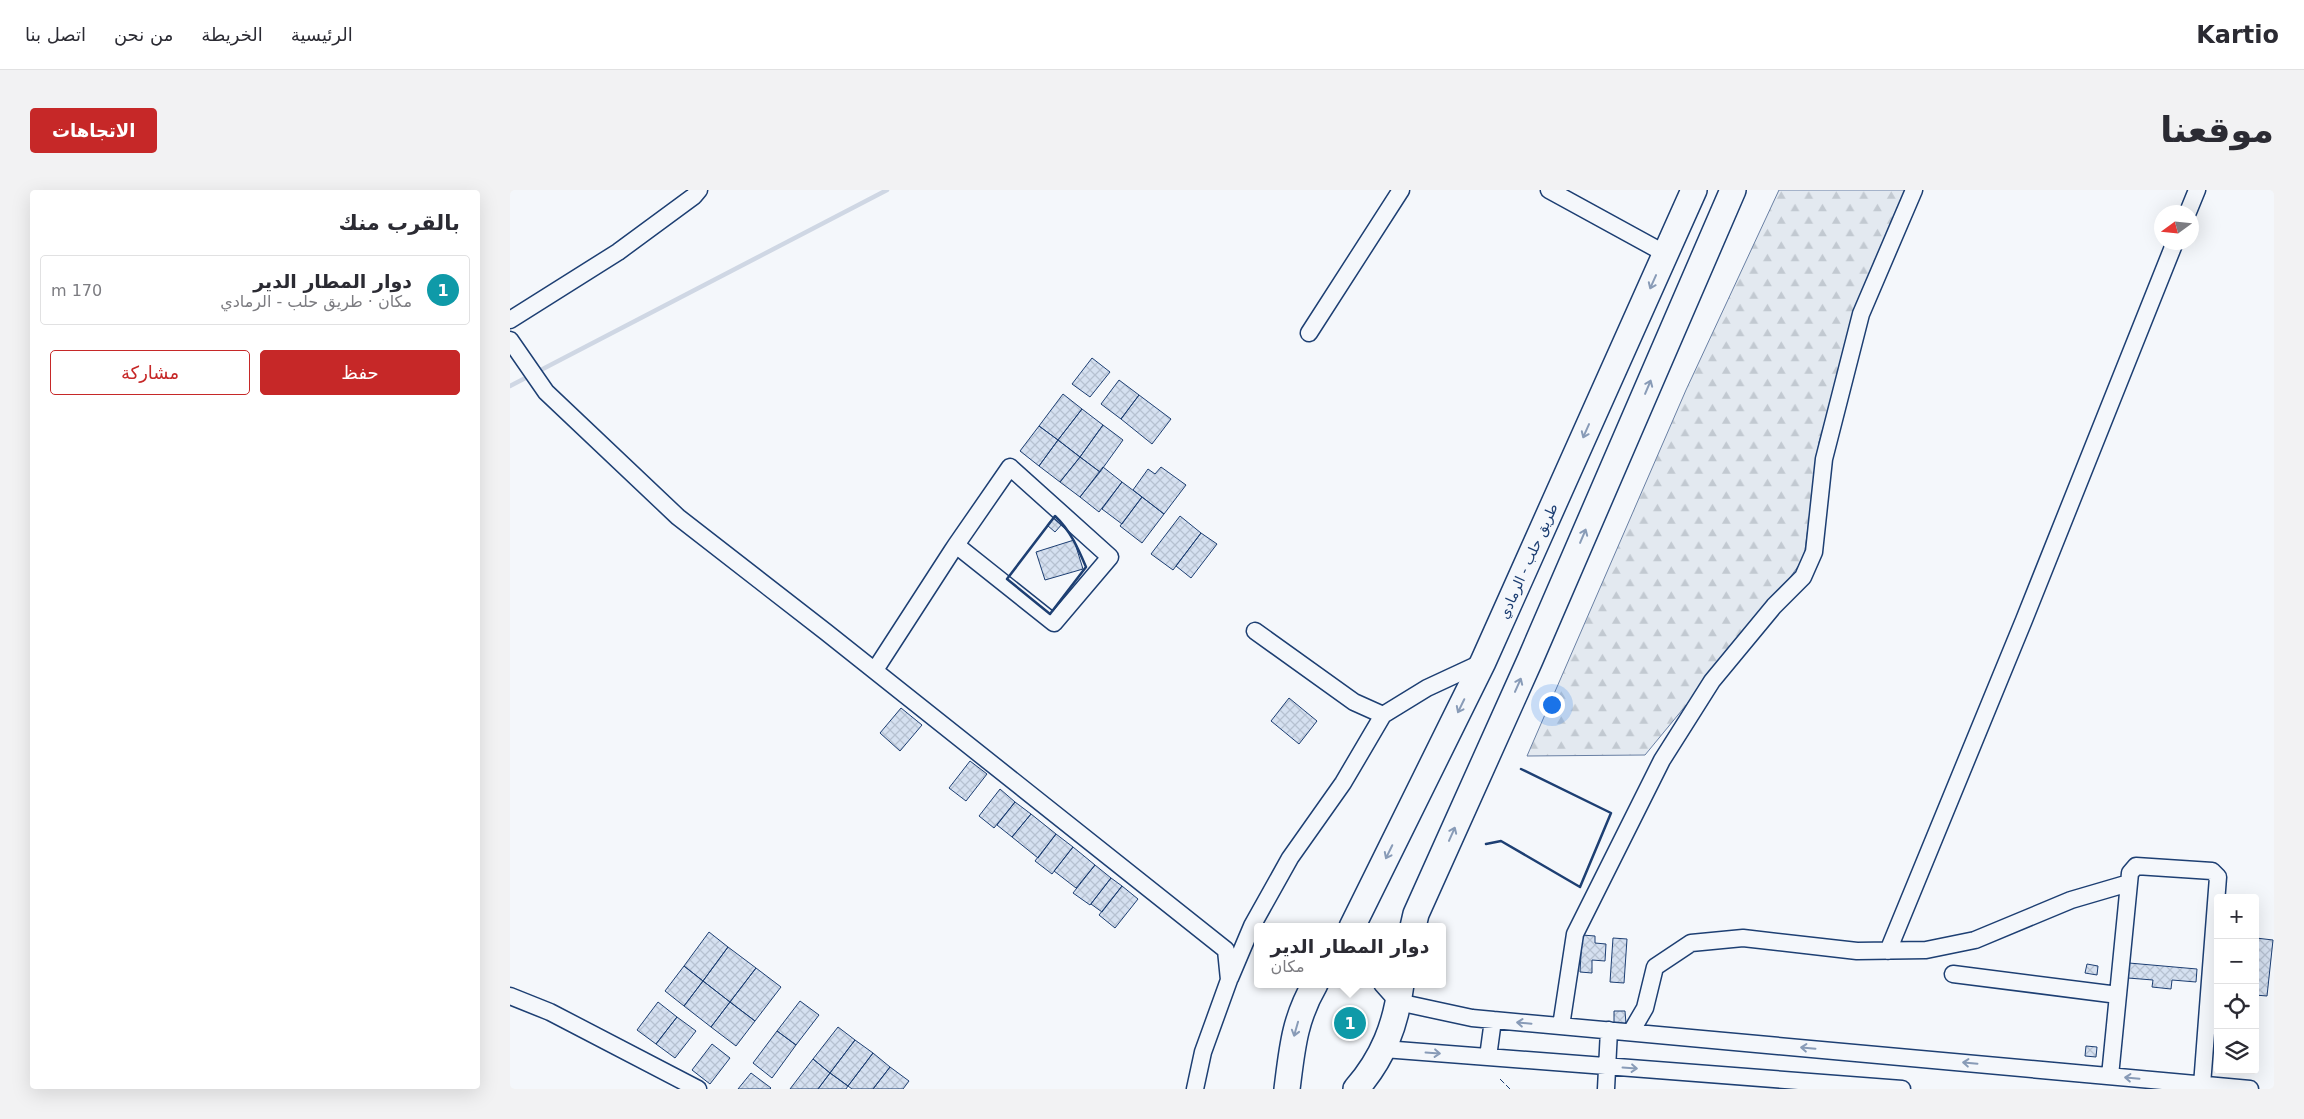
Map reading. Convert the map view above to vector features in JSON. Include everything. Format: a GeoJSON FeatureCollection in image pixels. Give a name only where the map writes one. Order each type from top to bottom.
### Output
{"type":"FeatureCollection","features":[{"type":"Feature","properties":{"kind":"highway","name":"طريق حلب - الرمادي"},"geometry":{"type":"LineString","coordinates":[[1354,923],[1483,662],[1694,190]]}},
{"type":"Feature","properties":{"kind":"highway"},"geometry":{"type":"LineString","coordinates":[[1414,923],[1733,190]]}},
{"type":"Feature","properties":{"kind":"highway"},"geometry":{"type":"LineString","coordinates":[[1287,1089],[1292,1045],[1297,1024],[1314,988]]}},
{"type":"Feature","properties":{"kind":"highway"},"geometry":{"type":"LineString","coordinates":[[1356,1089],[1384,1049],[1400,993]]}},
{"type":"Feature","properties":{"kind":"street"},"geometry":{"type":"LineString","coordinates":[[510,320],[618,252],[694,196],[699,190]]}},
{"type":"Feature","properties":{"kind":"street"},"geometry":{"type":"LineString","coordinates":[[1309,333],[1401,190]]}},
{"type":"Feature","properties":{"kind":"street"},"geometry":{"type":"LineString","coordinates":[[1549,190],[1666,254]]}},
{"type":"Feature","properties":{"kind":"street"},"geometry":{"type":"LineString","coordinates":[[1561,1026],[1575,934],[1662,760],[1712,681],[1774,606],[1802,577],[1814,552],[1824,459],[1861,314],[1914,190]]}},
{"type":"Feature","properties":{"kind":"street"},"geometry":{"type":"LineString","coordinates":[[2191,205],[2197,190]]}},
{"type":"Feature","properties":{"kind":"street"},"geometry":{"type":"LineString","coordinates":[[1888,951],[2021,630],[2172,250]]}},
{"type":"Feature","properties":{"kind":"street"},"geometry":{"type":"LineString","coordinates":[[511,342],[546,392],[678,518],[875,670],[1226,950],[1229,980]]}},
{"type":"Feature","properties":{"kind":"street"},"geometry":{"type":"LineString","coordinates":[[875,670],[956,545],[1010,468],[1110,557],[1054,623],[956,545]]}},
{"type":"Feature","properties":{"kind":"street"},"geometry":{"type":"LineString","coordinates":[[1255,631],[1354,702],[1383,715]]}},
{"type":"Feature","properties":{"kind":"street"},"geometry":{"type":"LineString","coordinates":[[1195,1089],[1203,1052],[1229,980],[1252,926],[1290,858],[1343,783],[1383,715],[1427,688],[1483,662]]}},
{"type":"Feature","properties":{"kind":"street"},"geometry":{"type":"LineString","coordinates":[[2110,1076],[2130,873],[2136,866],[2212,871],[2218,877],[2202,1084]]}},
{"type":"Feature","properties":{"kind":"street"},"geometry":{"type":"LineString","coordinates":[[1631,1032],[1645,1008],[1655,967],[1691,943],[1743,938],[1857,951],[1926,950],[1974,940],[2072,900],[2129,883]]}},
{"type":"Feature","properties":{"kind":"street"},"geometry":{"type":"LineString","coordinates":[[1953,974],[2118,995]]}},
{"type":"Feature","properties":{"kind":"street"},"geometry":{"type":"LineString","coordinates":[[1400,993],[1472,1018],[2250,1089]]}},
{"type":"Feature","properties":{"kind":"street"},"geometry":{"type":"LineString","coordinates":[[510,996],[550,1012],[698,1089]]}},
{"type":"Feature","properties":{"kind":"street"},"geometry":{"type":"LineString","coordinates":[[1488,1057],[1493,1020]]}},
{"type":"Feature","properties":{"kind":"street"},"geometry":{"type":"LineString","coordinates":[[1606,1089],[1609,1030]]}},
{"type":"Feature","properties":{"kind":"street"},"geometry":{"type":"LineString","coordinates":[[1384,1049],[1902,1089]]}},
{"type":"Feature","properties":{"kind":"green space"},"geometry":{"type":"Polygon","coordinates":[[[1779,190],[1910,190],[1856,316],[1819,442],[1804,558],[1781,590],[1645,755],[1527,756],[1686,390],[1779,190]]]}},
{"type":"Feature","properties":{"kind":"building"},"geometry":{"type":"Polygon","coordinates":[[[1092,358],[1110,372],[1090,397],[1072,384],[1092,358]]]}},
{"type":"Feature","properties":{"kind":"building"},"geometry":{"type":"Polygon","coordinates":[[[1119,380],[1139,395],[1121,419],[1101,404],[1119,380]]]}},
{"type":"Feature","properties":{"kind":"building"},"geometry":{"type":"Polygon","coordinates":[[[1063,394],[1082,409],[1058,440],[1039,426],[1063,394]]]}},
{"type":"Feature","properties":{"kind":"building"},"geometry":{"type":"Polygon","coordinates":[[[1139,395],[1171,419],[1152,444],[1121,419],[1139,395]]]}},
{"type":"Feature","properties":{"kind":"building"},"geometry":{"type":"Polygon","coordinates":[[[1082,409],[1103,425],[1080,457],[1058,440],[1082,409]]]}},
{"type":"Feature","properties":{"kind":"building"},"geometry":{"type":"Polygon","coordinates":[[[1103,425],[1123,440],[1100,472],[1080,457],[1103,425]]]}},
{"type":"Feature","properties":{"kind":"building"},"geometry":{"type":"Polygon","coordinates":[[[1039,426],[1058,440],[1039,466],[1020,451],[1039,426]]]}},
{"type":"Feature","properties":{"kind":"building"},"geometry":{"type":"Polygon","coordinates":[[[1058,440],[1080,457],[1060,482],[1039,466],[1058,440]]]}},
{"type":"Feature","properties":{"kind":"building"},"geometry":{"type":"Polygon","coordinates":[[[1080,457],[1100,472],[1080,497],[1060,482],[1080,457]]]}},
{"type":"Feature","properties":{"kind":"building"},"geometry":{"type":"Polygon","coordinates":[[[1103,467],[1122,482],[1099,512],[1080,497],[1103,467]]]}},
{"type":"Feature","properties":{"kind":"building"},"geometry":{"type":"Polygon","coordinates":[[[1161,467],[1186,485],[1164,514],[1133,490],[1148,469],[1155,474],[1161,467]]]}},
{"type":"Feature","properties":{"kind":"building"},"geometry":{"type":"Polygon","coordinates":[[[1122,482],[1142,497],[1122,524],[1102,509],[1122,482]]]}},
{"type":"Feature","properties":{"kind":"building"},"geometry":{"type":"Polygon","coordinates":[[[1142,497],[1164,514],[1142,543],[1120,526],[1142,497]]]}},
{"type":"Feature","properties":{"kind":"building"},"geometry":{"type":"Polygon","coordinates":[[[1055,516],[1063,523],[1055,532],[1047,525],[1055,516]]]}},
{"type":"Feature","properties":{"kind":"building"},"geometry":{"type":"Polygon","coordinates":[[[1180,516],[1201,533],[1173,570],[1151,554],[1180,516]]]}},
{"type":"Feature","properties":{"kind":"building"},"geometry":{"type":"Polygon","coordinates":[[[1201,533],[1217,544],[1191,578],[1176,566],[1201,533]]]}},
{"type":"Feature","properties":{"kind":"building"},"geometry":{"type":"Polygon","coordinates":[[[1074,540],[1083,569],[1045,580],[1036,552],[1074,540]]]}},
{"type":"Feature","properties":{"kind":"building"},"geometry":{"type":"Polygon","coordinates":[[[1289,698],[1317,721],[1299,744],[1271,721],[1289,698]]]}},
{"type":"Feature","properties":{"kind":"building"},"geometry":{"type":"Polygon","coordinates":[[[901,708],[922,725],[900,751],[880,733],[901,708]]]}},
{"type":"Feature","properties":{"kind":"building"},"geometry":{"type":"Polygon","coordinates":[[[970,761],[987,774],[966,801],[949,788],[970,761]]]}},
{"type":"Feature","properties":{"kind":"building"},"geometry":{"type":"Polygon","coordinates":[[[1000,789],[1015,802],[994,828],[979,816],[1000,789]]]}},
{"type":"Feature","properties":{"kind":"building"},"geometry":{"type":"Polygon","coordinates":[[[1015,802],[1031,814],[1012,837],[997,825],[1015,802]]]}},
{"type":"Feature","properties":{"kind":"building"},"geometry":{"type":"Polygon","coordinates":[[[1031,814],[1056,834],[1038,858],[1012,837],[1031,814]]]}},
{"type":"Feature","properties":{"kind":"building"},"geometry":{"type":"Polygon","coordinates":[[[1056,834],[1073,847],[1052,874],[1035,861],[1056,834]]]}},
{"type":"Feature","properties":{"kind":"building"},"geometry":{"type":"Polygon","coordinates":[[[1073,847],[1095,865],[1076,888],[1054,871],[1073,847]]]}},
{"type":"Feature","properties":{"kind":"building"},"geometry":{"type":"Polygon","coordinates":[[[1095,865],[1111,878],[1090,905],[1073,893],[1095,865]]]}},
{"type":"Feature","properties":{"kind":"building"},"geometry":{"type":"Polygon","coordinates":[[[1111,878],[1122,886],[1102,912],[1091,904],[1111,878]]]}},
{"type":"Feature","properties":{"kind":"building"},"geometry":{"type":"Polygon","coordinates":[[[1122,886],[1138,899],[1115,928],[1099,915],[1122,886]]]}},
{"type":"Feature","properties":{"kind":"building"},"geometry":{"type":"Polygon","coordinates":[[[709,932],[728,947],[703,981],[684,966],[709,932]]]}},
{"type":"Feature","properties":{"kind":"building"},"geometry":{"type":"Polygon","coordinates":[[[1582,935],[1595,936],[1595,943],[1606,944],[1605,961],[1592,960],[1592,973],[1580,972],[1582,935]]]}},
{"type":"Feature","properties":{"kind":"building"},"geometry":{"type":"Polygon","coordinates":[[[1613,938],[1627,939],[1624,983],[1610,982],[1613,938]]]}},
{"type":"Feature","properties":{"kind":"building"},"geometry":{"type":"Polygon","coordinates":[[[2259,938],[2273,940],[2267,996],[2259,995],[2259,938]]]}},
{"type":"Feature","properties":{"kind":"building"},"geometry":{"type":"Polygon","coordinates":[[[728,947],[756,968],[730,1002],[703,981],[728,947]]]}},
{"type":"Feature","properties":{"kind":"building"},"geometry":{"type":"Polygon","coordinates":[[[2129,963],[2197,969],[2196,982],[2172,980],[2171,989],[2152,987],[2153,980],[2128,978],[2129,963]]]}},
{"type":"Feature","properties":{"kind":"building"},"geometry":{"type":"Polygon","coordinates":[[[2087,964],[2098,966],[2097,975],[2085,973],[2087,964]]]}},
{"type":"Feature","properties":{"kind":"building"},"geometry":{"type":"Polygon","coordinates":[[[684,966],[703,981],[684,1006],[665,991],[684,966]]]}},
{"type":"Feature","properties":{"kind":"building"},"geometry":{"type":"Polygon","coordinates":[[[756,968],[781,987],[755,1021],[730,1002],[756,968]]]}},
{"type":"Feature","properties":{"kind":"building"},"geometry":{"type":"Polygon","coordinates":[[[703,981],[730,1002],[711,1027],[684,1006],[703,981]]]}},
{"type":"Feature","properties":{"kind":"building"},"geometry":{"type":"Polygon","coordinates":[[[800,1001],[819,1015],[796,1045],[777,1031],[800,1001]]]}},
{"type":"Feature","properties":{"kind":"building"},"geometry":{"type":"Polygon","coordinates":[[[658,1002],[677,1017],[656,1044],[637,1030],[658,1002]]]}},
{"type":"Feature","properties":{"kind":"building"},"geometry":{"type":"Polygon","coordinates":[[[730,1002],[755,1021],[736,1046],[711,1027],[730,1002]]]}},
{"type":"Feature","properties":{"kind":"building"},"geometry":{"type":"Polygon","coordinates":[[[1614,1011],[1625,1011],[1626,1024],[1614,1024],[1614,1011]]]}},
{"type":"Feature","properties":{"kind":"building"},"geometry":{"type":"Polygon","coordinates":[[[677,1017],[696,1031],[675,1058],[656,1044],[677,1017]]]}},
{"type":"Feature","properties":{"kind":"building"},"geometry":{"type":"Polygon","coordinates":[[[838,1027],[855,1040],[830,1073],[813,1059],[838,1027]]]}},
{"type":"Feature","properties":{"kind":"building"},"geometry":{"type":"Polygon","coordinates":[[[777,1031],[796,1045],[772,1078],[753,1063],[777,1031]]]}},
{"type":"Feature","properties":{"kind":"building"},"geometry":{"type":"Polygon","coordinates":[[[855,1040],[873,1053],[848,1086],[830,1073],[855,1040]]]}},
{"type":"Feature","properties":{"kind":"building"},"geometry":{"type":"Polygon","coordinates":[[[712,1044],[730,1058],[710,1084],[692,1070],[712,1044]]]}},
{"type":"Feature","properties":{"kind":"building"},"geometry":{"type":"Polygon","coordinates":[[[2086,1046],[2097,1047],[2096,1057],[2085,1056],[2086,1046]]]}},
{"type":"Feature","properties":{"kind":"building"},"geometry":{"type":"Polygon","coordinates":[[[873,1053],[890,1067],[873,1089],[852,1089],[848,1086],[873,1053]]]}},
{"type":"Feature","properties":{"kind":"building"},"geometry":{"type":"Polygon","coordinates":[[[813,1059],[830,1073],[818,1089],[790,1089],[813,1059]]]}},
{"type":"Feature","properties":{"kind":"building"},"geometry":{"type":"Polygon","coordinates":[[[890,1067],[909,1081],[903,1089],[873,1089],[890,1067]]]}},
{"type":"Feature","properties":{"kind":"building"},"geometry":{"type":"Polygon","coordinates":[[[751,1073],[771,1088],[738,1089],[751,1073]]]}},
{"type":"Feature","properties":{"kind":"building"},"geometry":{"type":"Polygon","coordinates":[[[830,1073],[848,1086],[846,1089],[818,1089],[830,1073]]]}},
{"type":"Feature","properties":{"kind":"waterway"},"geometry":{"type":"LineString","coordinates":[[510,386],[887,190]]}},
{"type":"Feature","properties":{"kind":"fence"},"geometry":{"type":"LineString","coordinates":[[1500,1079],[1510,1089]]}},
{"type":"Feature","properties":{"kind":"wall"},"geometry":{"type":"LineString","coordinates":[[1055,516],[1077,546],[1086,567],[1050,614],[1007,579],[1055,516]]}},
{"type":"Feature","properties":{"kind":"wall"},"geometry":{"type":"LineString","coordinates":[[1486,844],[1501,841],[1580,887],[1611,813],[1521,769]]}},
{"type":"Feature","properties":{"kind":"place","name":"دوار المطار الدير"},"geometry":{"type":"Point","coordinates":[1350,1023]}}]}
